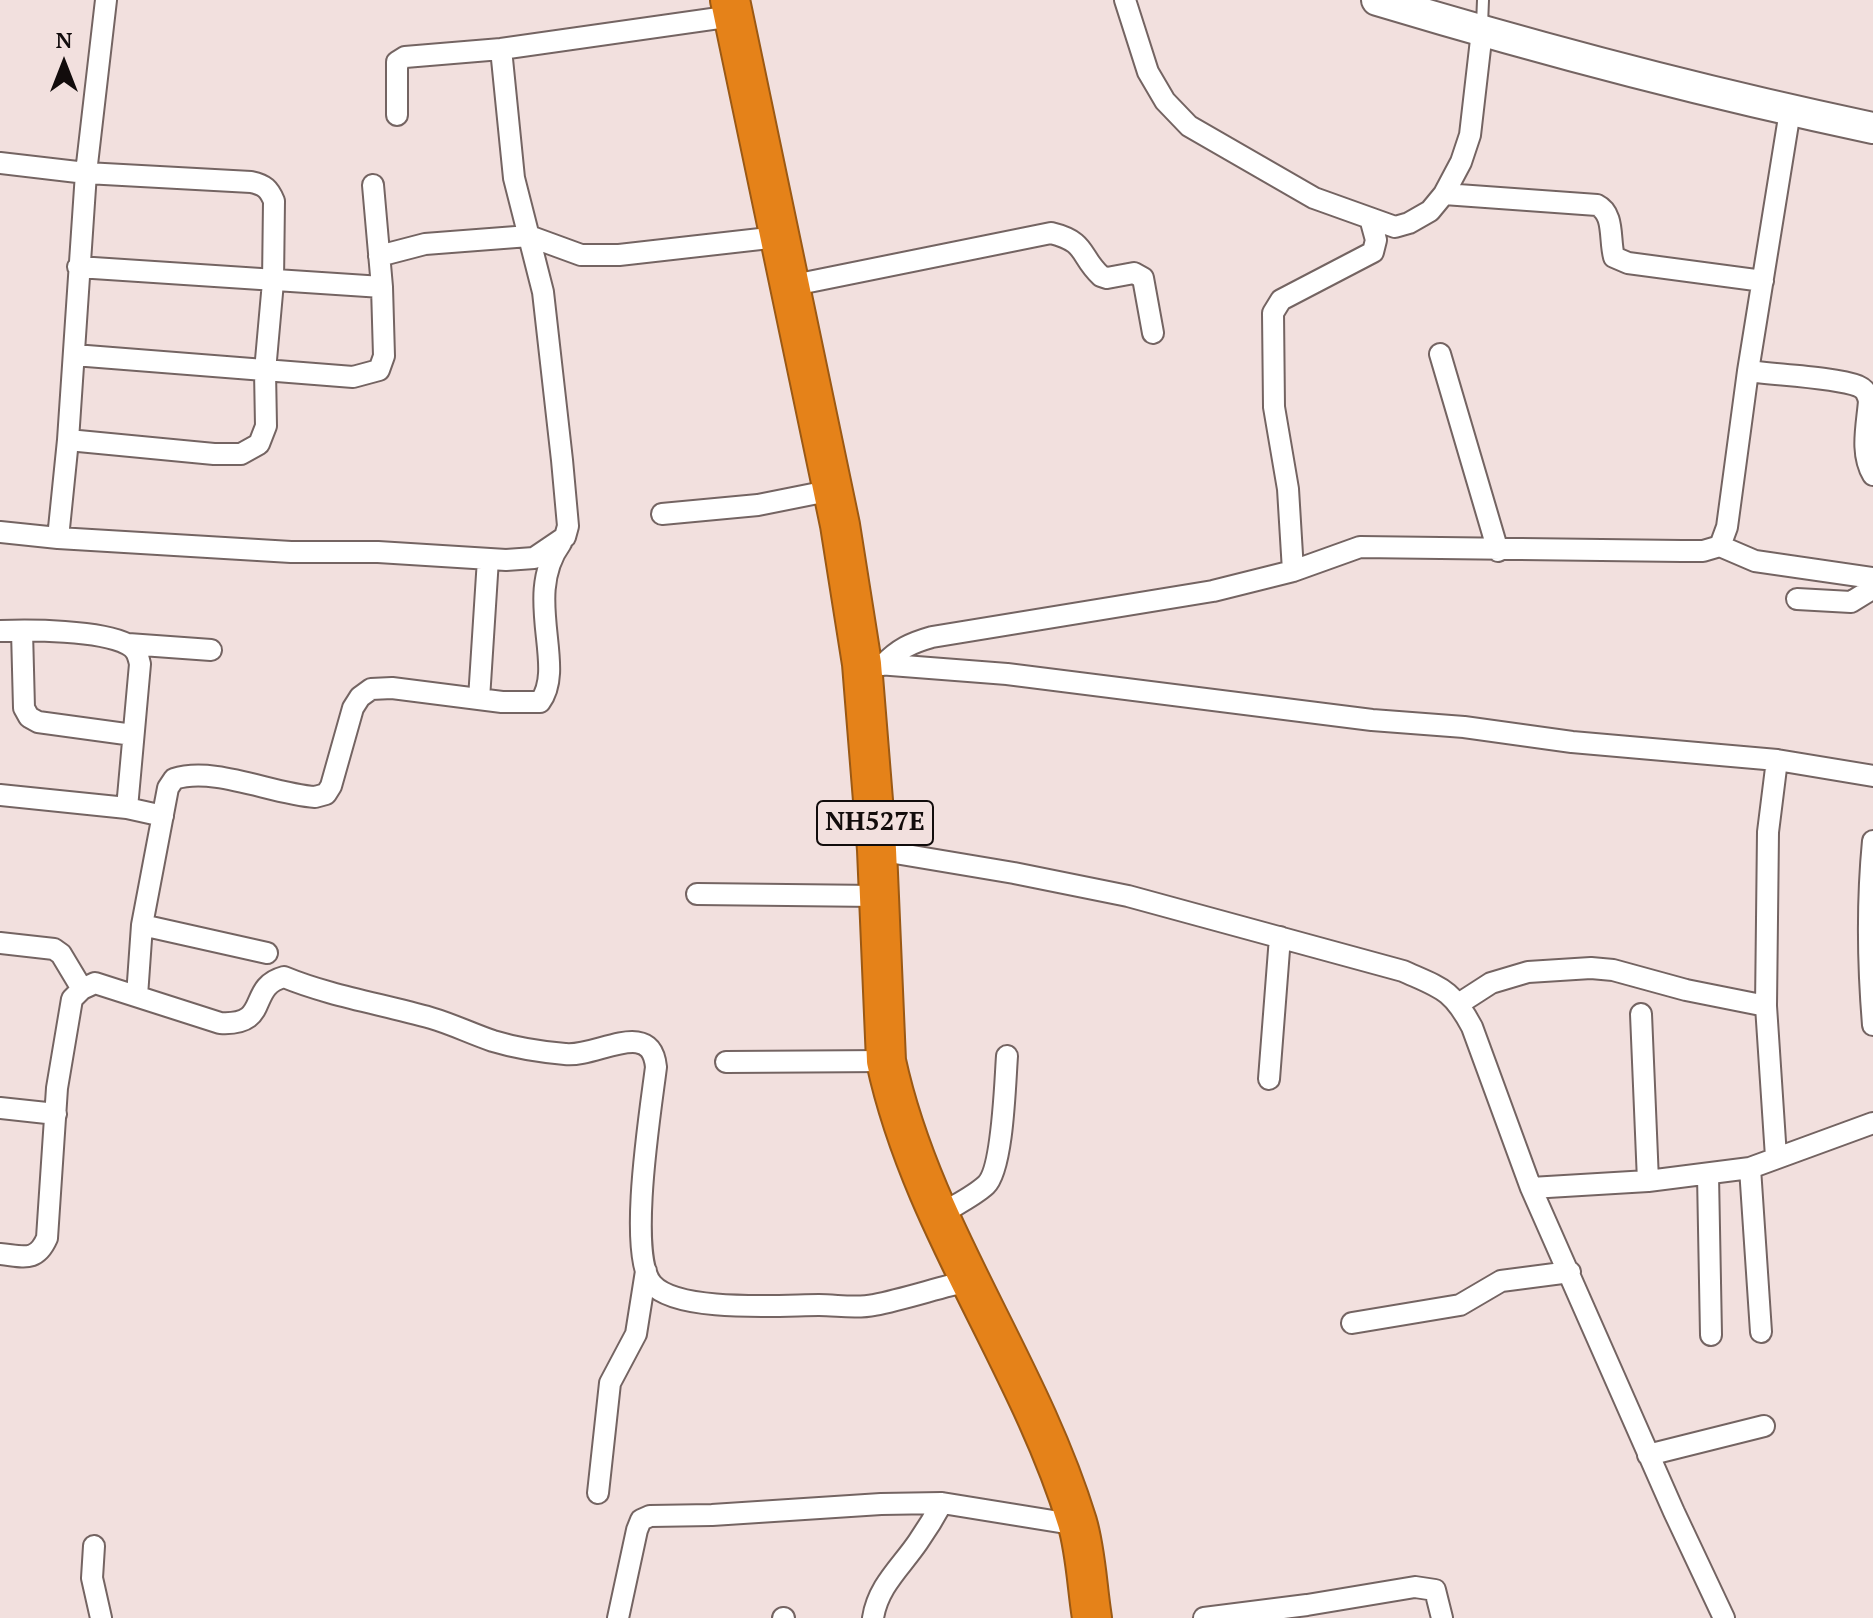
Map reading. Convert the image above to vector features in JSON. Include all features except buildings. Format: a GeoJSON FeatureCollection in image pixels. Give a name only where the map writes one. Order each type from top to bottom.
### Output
{"type":"FeatureCollection","features":[{"type":"Feature","properties":{"kind":"highway","name":"NH527E"},"geometry":{"type":"LineString","coordinates":[[732,8],[778,237],[872,664],[877,896],[886,1061],[903,1127],[938,1216],[1053,1453],[1078,1525],[1092,1618]]}},
{"type":"Feature","properties":{"kind":"street"},"geometry":{"type":"LineString","coordinates":[[58,538],[68,440],[86,173],[106,0]]}},
{"type":"Feature","properties":{"kind":"street"},"geometry":{"type":"LineString","coordinates":[[1125,0],[1148,72],[1165,101],[1189,126],[1314,198],[1395,227],[1430,211],[1444,194],[1461,162],[1470,135],[1482,31]]}},
{"type":"Feature","properties":{"kind":"street"},"geometry":{"type":"LineString","coordinates":[[1377,0],[1482,31],[1790,111],[1873,128]]}},
{"type":"Feature","properties":{"kind":"street"},"geometry":{"type":"LineString","coordinates":[[397,115],[395,73],[397,62],[405,57],[501,49],[732,8]]}},
{"type":"Feature","properties":{"kind":"street"},"geometry":{"type":"LineString","coordinates":[[137,996],[142,925],[168,788],[174,779],[184,775],[208,776],[315,797],[326,794],[331,786],[353,708],[360,697],[371,689],[392,688],[523,704],[540,702],[548,691],[550,677],[543,621],[544,589],[551,556],[565,537],[568,526],[543,292],[514,178],[501,49]]}},
{"type":"Feature","properties":{"kind":"street"},"geometry":{"type":"LineString","coordinates":[[1720,546],[1727,527],[1748,371],[1790,111]]}},
{"type":"Feature","properties":{"kind":"street"},"geometry":{"type":"LineString","coordinates":[[0,163],[86,173],[263,185],[274,201],[273,282],[265,371],[266,426],[259,444],[241,454],[214,454],[68,440]]}},
{"type":"Feature","properties":{"kind":"street"},"geometry":{"type":"LineString","coordinates":[[74,355],[353,377],[379,370],[384,356],[382,287],[373,185]]}},
{"type":"Feature","properties":{"kind":"street"},"geometry":{"type":"LineString","coordinates":[[1444,194],[1597,205],[1606,210],[1609,218],[1614,257],[1628,263],[1763,281]]}},
{"type":"Feature","properties":{"kind":"street"},"geometry":{"type":"LineString","coordinates":[[1293,571],[1288,489],[1274,407],[1273,313],[1281,300],[1373,252],[1376,240],[1370,218]]}},
{"type":"Feature","properties":{"kind":"street"},"geometry":{"type":"LineString","coordinates":[[789,286],[1051,233],[1078,244],[1101,276],[1107,278],[1134,273],[1143,278],[1153,333]]}},
{"type":"Feature","properties":{"kind":"street"},"geometry":{"type":"LineString","coordinates":[[379,256],[425,244],[529,236],[581,255],[619,255],[778,237]]}},
{"type":"Feature","properties":{"kind":"street"},"geometry":{"type":"LineString","coordinates":[[78,267],[382,287]]}},
{"type":"Feature","properties":{"kind":"street"},"geometry":{"type":"LineString","coordinates":[[1440,354],[1498,551]]}},
{"type":"Feature","properties":{"kind":"street"},"geometry":{"type":"LineString","coordinates":[[1748,371],[1844,383],[1867,393],[1865,451],[1867,465],[1873,475]]}},
{"type":"Feature","properties":{"kind":"street"},"geometry":{"type":"LineString","coordinates":[[662,514],[758,505],[833,490]]}},
{"type":"Feature","properties":{"kind":"street"},"geometry":{"type":"LineString","coordinates":[[0,532],[291,552],[378,552],[488,559],[534,558],[565,537]]}},
{"type":"Feature","properties":{"kind":"street"},"geometry":{"type":"LineString","coordinates":[[872,664],[909,643],[932,637],[1213,591],[1293,571],[1360,547],[1693,551],[1720,546],[1755,561],[1873,584]]}},
{"type":"Feature","properties":{"kind":"street"},"geometry":{"type":"LineString","coordinates":[[479,699],[488,559]]}},
{"type":"Feature","properties":{"kind":"street"},"geometry":{"type":"LineString","coordinates":[[1797,599],[1851,602],[1873,584]]}},
{"type":"Feature","properties":{"kind":"street"},"geometry":{"type":"LineString","coordinates":[[0,631],[62,632],[128,644],[211,650]]}},
{"type":"Feature","properties":{"kind":"street"},"geometry":{"type":"LineString","coordinates":[[22,631],[24,708],[29,717],[38,722],[133,735]]}},
{"type":"Feature","properties":{"kind":"street"},"geometry":{"type":"LineString","coordinates":[[127,808],[140,664],[137,653],[128,644]]}},
{"type":"Feature","properties":{"kind":"street"},"geometry":{"type":"LineString","coordinates":[[872,664],[1007,674],[1372,720],[1777,760],[1873,776]]}},
{"type":"Feature","properties":{"kind":"street"},"geometry":{"type":"LineString","coordinates":[[1776,1157],[1766,1006],[1768,832],[1777,760]]}},
{"type":"Feature","properties":{"kind":"street"},"geometry":{"type":"LineString","coordinates":[[0,795],[127,808],[163,816]]}},
{"type":"Feature","properties":{"kind":"street"},"geometry":{"type":"LineString","coordinates":[[1873,841],[1868,889],[1873,1025]]}},
{"type":"Feature","properties":{"kind":"street"},"geometry":{"type":"LineString","coordinates":[[877,850],[1128,896],[1403,971],[1442,988],[1460,1003],[1472,1027],[1531,1188],[1648,1455],[1724,1618]]}},
{"type":"Feature","properties":{"kind":"street"},"geometry":{"type":"LineString","coordinates":[[697,894],[877,896]]}},
{"type":"Feature","properties":{"kind":"street"},"geometry":{"type":"LineString","coordinates":[[142,925],[267,953]]}},
{"type":"Feature","properties":{"kind":"street"},"geometry":{"type":"LineString","coordinates":[[1269,1079],[1280,937]]}},
{"type":"Feature","properties":{"kind":"street"},"geometry":{"type":"LineString","coordinates":[[0,943],[54,949],[61,954],[82,989]]}},
{"type":"Feature","properties":{"kind":"street"},"geometry":{"type":"LineString","coordinates":[[1460,1003],[1491,983],[1528,972],[1591,968],[1613,970],[1686,990],[1766,1006]]}},
{"type":"Feature","properties":{"kind":"street"},"geometry":{"type":"LineString","coordinates":[[0,1254],[30,1257],[42,1251],[47,1238],[57,1088],[72,999],[82,989],[95,983],[220,1023],[235,1023],[245,1021],[253,1014],[264,990],[273,980],[284,977],[434,1019],[512,1045],[576,1055],[637,1041],[647,1044],[654,1053],[656,1067],[644,1168],[642,1252],[653,1285],[673,1297],[696,1302],[765,1307],[875,1305],[968,1281]]}},
{"type":"Feature","properties":{"kind":"street"},"geometry":{"type":"LineString","coordinates":[[1641,1014],[1648,1181]]}},
{"type":"Feature","properties":{"kind":"street"},"geometry":{"type":"LineString","coordinates":[[938,1216],[986,1185],[993,1174],[1007,1056]]}},
{"type":"Feature","properties":{"kind":"street"},"geometry":{"type":"LineString","coordinates":[[726,1062],[886,1061]]}},
{"type":"Feature","properties":{"kind":"street"},"geometry":{"type":"LineString","coordinates":[[0,1108],[56,1114]]}},
{"type":"Feature","properties":{"kind":"street"},"geometry":{"type":"LineString","coordinates":[[1531,1188],[1648,1181],[1750,1168],[1873,1123]]}},
{"type":"Feature","properties":{"kind":"street"},"geometry":{"type":"LineString","coordinates":[[1750,1168],[1761,1332]]}},
{"type":"Feature","properties":{"kind":"street"},"geometry":{"type":"LineString","coordinates":[[1708,1175],[1711,1335]]}},
{"type":"Feature","properties":{"kind":"street"},"geometry":{"type":"LineString","coordinates":[[598,1493],[610,1383],[636,1334],[646,1271]]}},
{"type":"Feature","properties":{"kind":"street"},"geometry":{"type":"LineString","coordinates":[[1352,1323],[1460,1305],[1501,1281],[1570,1272]]}},
{"type":"Feature","properties":{"kind":"street"},"geometry":{"type":"LineString","coordinates":[[1648,1455],[1764,1426]]}},
{"type":"Feature","properties":{"kind":"street"},"geometry":{"type":"LineString","coordinates":[[618,1618],[637,1530],[641,1520],[650,1516],[942,1503],[1078,1525]]}},
{"type":"Feature","properties":{"kind":"street"},"geometry":{"type":"LineString","coordinates":[[873,1618],[879,1595],[888,1580],[919,1541],[942,1503]]}},
{"type":"Feature","properties":{"kind":"street"},"geometry":{"type":"LineString","coordinates":[[94,1546],[92,1578],[101,1618]]}},
{"type":"Feature","properties":{"kind":"street"},"geometry":{"type":"LineString","coordinates":[[1204,1618],[1415,1587],[1435,1590],[1442,1618]]}},
{"type":"Feature","properties":{"kind":"lane"},"geometry":{"type":"LineString","coordinates":[[1482,31],[1483,0]]}}]}
